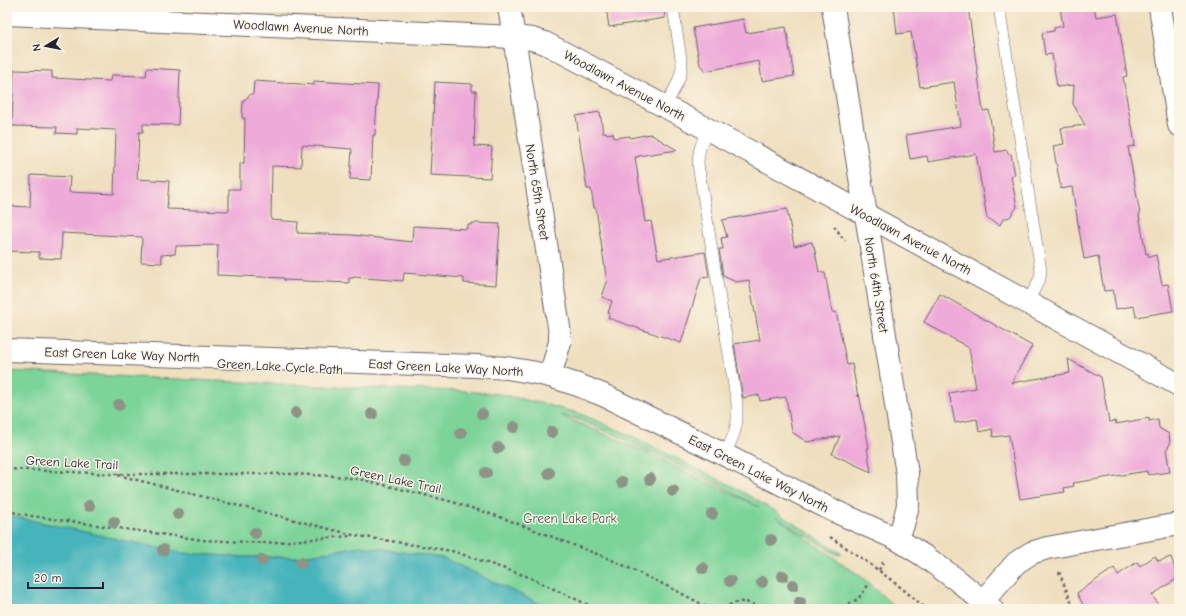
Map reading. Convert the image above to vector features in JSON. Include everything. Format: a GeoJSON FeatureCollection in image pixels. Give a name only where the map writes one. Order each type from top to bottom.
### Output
{"type":"FeatureCollection","features":[{"type":"Feature","properties":{"kind":"main road","name":"North 65th Street"},"geometry":{"type":"LineString","coordinates":[[509,7],[560,334],[560,342],[550,376]]}},
{"type":"Feature","properties":{"kind":"main road","name":"North 64th Street"},"geometry":{"type":"LineString","coordinates":[[833,7],[907,474],[908,505],[903,526],[896,539]]}},
{"type":"Feature","properties":{"kind":"main road"},"geometry":{"type":"LineString","coordinates":[[1160,7],[1179,125]]}},
{"type":"Feature","properties":{"kind":"main road","name":"Woodlawn Avenue North"},"geometry":{"type":"LineString","coordinates":[[7,14],[532,39],[550,45],[665,106],[1179,385]]}},
{"type":"Feature","properties":{"kind":"main road","name":"East Green Lake Way North"},"geometry":{"type":"LineString","coordinates":[[7,350],[476,366],[507,368],[550,376],[603,395],[832,510],[896,539],[930,560],[988,605]]}},
{"type":"Feature","properties":{"kind":"main road"},"geometry":{"type":"LineString","coordinates":[[988,605],[1016,563],[1031,553],[1047,548],[1179,524]]}},
{"type":"Feature","properties":{"kind":"lane"},"geometry":{"type":"LineString","coordinates":[[665,106],[680,79],[682,72],[673,7]]}},
{"type":"Feature","properties":{"kind":"lane"},"geometry":{"type":"LineString","coordinates":[[999,7],[1041,271],[1040,278],[1028,302]]}},
{"type":"Feature","properties":{"kind":"lane"},"geometry":{"type":"LineString","coordinates":[[708,129],[700,145],[698,164],[737,404],[737,421],[734,434],[725,455]]}},
{"type":"Feature","properties":{"kind":"path"},"geometry":{"type":"LineString","coordinates":[[831,224],[836,228],[845,242]]}},
{"type":"Feature","properties":{"kind":"path","name":"Green Lake Trail"},"geometry":{"type":"LineString","coordinates":[[7,469],[114,474],[290,474],[335,476],[364,480],[449,501],[503,518],[610,559],[711,609]]}},
{"type":"Feature","properties":{"kind":"path"},"geometry":{"type":"LineString","coordinates":[[114,474],[354,536],[452,551],[526,576],[597,609]]}},
{"type":"Feature","properties":{"kind":"path"},"geometry":{"type":"LineString","coordinates":[[7,511],[32,516],[203,540],[266,543],[354,536]]}},
{"type":"Feature","properties":{"kind":"path"},"geometry":{"type":"LineString","coordinates":[[828,536],[879,570],[899,585],[926,609]]}},
{"type":"Feature","properties":{"kind":"path"},"geometry":{"type":"LineString","coordinates":[[1059,572],[1074,609]]}},
{"type":"Feature","properties":{"kind":"path"},"geometry":{"type":"LineString","coordinates":[[838,609],[858,599],[869,584]]}},
{"type":"Feature","properties":{"kind":"path"},"geometry":{"type":"LineString","coordinates":[[724,609],[733,603],[749,602],[762,609]]}},
{"type":"Feature","properties":{"kind":"green space","name":"Green Lake Park"},"geometry":{"type":"Polygon","coordinates":[[[7,371],[365,388],[463,391],[499,394],[581,414],[630,435],[734,487],[842,554],[839,555],[834,553],[776,517],[863,578],[897,609],[551,609],[443,558],[360,546],[298,557],[242,557],[181,553],[7,515],[7,371]],[[560,415],[635,447],[759,507],[706,478],[620,437],[577,419],[560,415]]]}},
{"type":"Feature","properties":{"kind":"water"},"geometry":{"type":"Polygon","coordinates":[[[7,515],[181,553],[242,557],[298,557],[360,546],[443,558],[551,609],[7,609],[7,515]]]}},
{"type":"Feature","properties":{"kind":"building"},"geometry":{"type":"Polygon","coordinates":[[[606,7],[664,7],[665,18],[609,27],[606,7]]]}},
{"type":"Feature","properties":{"kind":"building"},"geometry":{"type":"Polygon","coordinates":[[[894,7],[968,7],[983,111],[989,110],[995,152],[1007,150],[1008,154],[1011,154],[1015,175],[1011,176],[1017,207],[1010,217],[1003,219],[1000,225],[987,218],[976,154],[928,162],[927,156],[910,159],[906,135],[961,126],[954,82],[920,87],[911,32],[897,34],[894,7]]]}},
{"type":"Feature","properties":{"kind":"building"},"geometry":{"type":"Polygon","coordinates":[[[1060,7],[1094,7],[1096,17],[1117,14],[1127,76],[1123,77],[1135,146],[1128,147],[1146,254],[1148,253],[1149,257],[1156,255],[1162,285],[1168,284],[1173,311],[1136,317],[1134,306],[1116,309],[1113,290],[1104,291],[1098,256],[1084,259],[1072,187],[1061,189],[1053,146],[1064,144],[1061,128],[1085,125],[1073,104],[1074,85],[1057,87],[1052,54],[1045,55],[1042,33],[1054,31],[1054,28],[1063,26],[1060,7]]]}},
{"type":"Feature","properties":{"kind":"building"},"geometry":{"type":"Polygon","coordinates":[[[743,19],[746,33],[786,27],[794,76],[762,81],[759,61],[705,71],[700,65],[693,28],[743,19]]]}},
{"type":"Feature","properties":{"kind":"building"},"geometry":{"type":"Polygon","coordinates":[[[147,68],[180,70],[178,125],[143,124],[143,132],[139,132],[137,179],[169,181],[167,209],[229,211],[229,189],[240,189],[240,163],[244,163],[245,118],[242,118],[243,101],[253,94],[254,81],[314,85],[314,81],[378,85],[375,135],[373,135],[371,180],[350,179],[352,149],[302,145],[301,167],[272,166],[271,220],[298,222],[297,233],[352,235],[412,242],[413,226],[467,229],[467,225],[471,225],[471,223],[500,224],[496,285],[464,283],[464,278],[404,273],[403,281],[353,277],[349,278],[349,283],[217,275],[218,245],[176,246],[175,254],[161,255],[162,263],[141,262],[142,237],[62,233],[61,259],[39,258],[39,252],[7,251],[9,206],[30,207],[31,175],[70,177],[69,192],[114,194],[116,130],[77,128],[77,134],[56,133],[57,127],[12,126],[14,70],[52,71],[52,78],[110,81],[111,75],[146,76],[147,68]]]}},
{"type":"Feature","properties":{"kind":"building"},"geometry":{"type":"Polygon","coordinates":[[[435,82],[472,84],[472,91],[476,91],[474,146],[492,147],[490,178],[430,175],[435,82]]]}},
{"type":"Feature","properties":{"kind":"building"},"geometry":{"type":"Polygon","coordinates":[[[600,112],[603,133],[613,133],[614,138],[630,136],[630,138],[650,134],[677,150],[635,157],[645,222],[651,221],[658,259],[705,252],[709,277],[701,278],[681,343],[608,318],[612,301],[602,297],[607,282],[596,208],[594,208],[591,189],[587,189],[576,116],[600,112]]]}},
{"type":"Feature","properties":{"kind":"building"},"geometry":{"type":"Polygon","coordinates":[[[787,209],[794,246],[812,242],[819,272],[821,271],[822,273],[825,273],[832,312],[836,312],[847,365],[852,364],[858,397],[859,394],[869,448],[867,448],[871,472],[832,454],[840,436],[807,442],[792,432],[786,397],[760,401],[759,395],[743,398],[734,344],[760,340],[749,280],[736,282],[723,276],[719,249],[723,249],[721,238],[727,237],[722,220],[787,209]]]}},
{"type":"Feature","properties":{"kind":"building"},"geometry":{"type":"Polygon","coordinates":[[[940,294],[1032,346],[1011,383],[1070,373],[1068,359],[1101,377],[1109,422],[1115,421],[1116,424],[1149,418],[1149,421],[1158,419],[1159,428],[1169,434],[1170,444],[1166,450],[1170,472],[1148,475],[1147,471],[1073,483],[1074,486],[1064,488],[1065,492],[1020,499],[1009,435],[993,437],[992,429],[979,432],[977,419],[955,423],[949,393],[976,388],[969,348],[924,322],[940,294]]]}},
{"type":"Feature","properties":{"kind":"building"},"geometry":{"type":"Polygon","coordinates":[[[1155,556],[1158,561],[1171,557],[1177,574],[1175,580],[1152,595],[1162,609],[1085,609],[1077,593],[1114,568],[1118,575],[1137,562],[1140,566],[1155,556]]]}}]}
